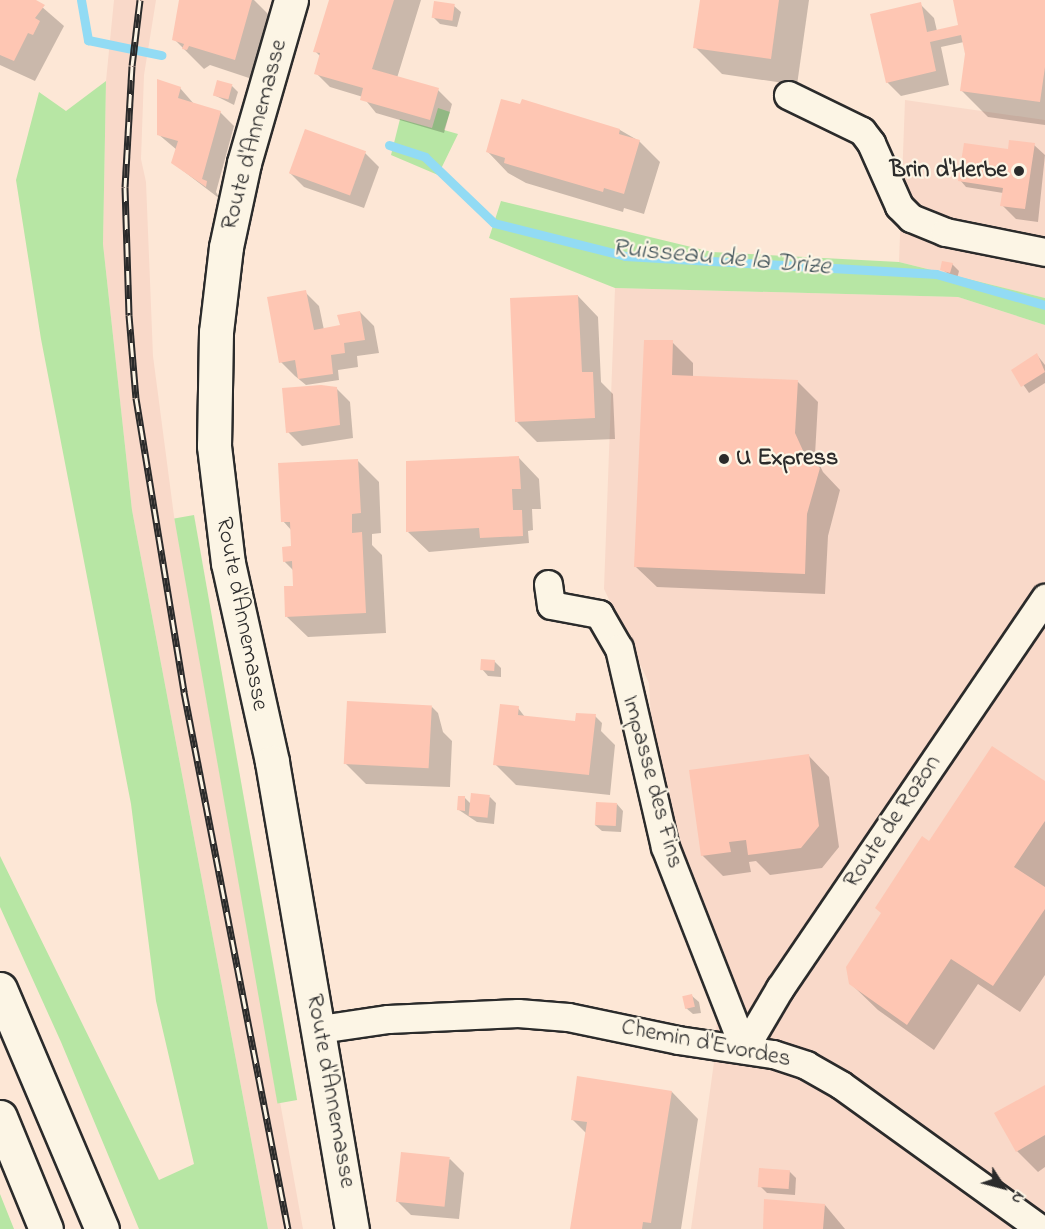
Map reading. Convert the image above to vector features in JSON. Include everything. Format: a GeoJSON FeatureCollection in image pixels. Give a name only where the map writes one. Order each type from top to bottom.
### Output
{"type":"FeatureCollection","features":[{"type":"Feature","properties":{"kind":"main road","name":"Route d'Annemasse"},"geometry":{"type":"LineString","coordinates":[[291,0],[247,152],[226,247],[216,332],[214,446],[228,563],[272,762],[320,1029],[352,1229]]}},
{"type":"Feature","properties":{"kind":"main road"},"geometry":{"type":"LineString","coordinates":[[0,988],[102,1229]]}},
{"type":"Feature","properties":{"kind":"main road"},"geometry":{"type":"LineString","coordinates":[[0,1117],[46,1229]]}},
{"type":"Feature","properties":{"kind":"street"},"geometry":{"type":"LineString","coordinates":[[788,95],[862,131],[871,143],[899,206],[911,218],[945,232],[1045,252]]}},
{"type":"Feature","properties":{"kind":"street","name":"Impasse des Fins"},"geometry":{"type":"LineString","coordinates":[[548,584],[551,604],[599,614],[619,648],[665,847],[744,1048]]}},
{"type":"Feature","properties":{"kind":"street","name":"Route de Rozon"},"geometry":{"type":"LineString","coordinates":[[744,1048],[780,988],[1045,597]]}},
{"type":"Feature","properties":{"kind":"street","name":"Chemin d'Evordes"},"geometry":{"type":"LineString","coordinates":[[320,1029],[388,1018],[518,1013],[568,1017],[678,1040],[744,1048],[806,1065],[868,1105],[1041,1229]]}},
{"type":"Feature","properties":{"kind":"shaded area"},"geometry":{"type":"Polygon","coordinates":[[[114,0],[156,0],[144,75],[141,159],[146,182],[153,356],[174,516],[303,1229],[268,1229],[132,510],[103,244],[106,81],[114,0]]]}},
{"type":"Feature","properties":{"kind":"shaded area"},"geometry":{"type":"Polygon","coordinates":[[[905,100],[1045,120],[1045,298],[899,262],[905,100]]]}},
{"type":"Feature","properties":{"kind":"shaded area"},"geometry":{"type":"Polygon","coordinates":[[[615,288],[958,297],[1045,325],[1045,1229],[691,1229],[714,1062],[721,963],[679,846],[652,738],[649,683],[604,589],[615,288]]]}},
{"type":"Feature","properties":{"kind":"green space"},"geometry":{"type":"Polygon","coordinates":[[[106,81],[103,244],[132,510],[268,1229],[139,1229],[61,1042],[0,907],[0,856],[159,1180],[194,1164],[156,1001],[131,804],[41,339],[16,180],[39,92],[66,111],[106,81]]]}},
{"type":"Feature","properties":{"kind":"green space"},"geometry":{"type":"Polygon","coordinates":[[[438,108],[450,112],[444,130],[458,134],[438,175],[391,155],[400,119],[432,128],[438,108]]]}},
{"type":"Feature","properties":{"kind":"green space"},"geometry":{"type":"Polygon","coordinates":[[[501,201],[712,252],[899,262],[1045,298],[1045,325],[958,297],[615,288],[489,238],[501,201]]]}},
{"type":"Feature","properties":{"kind":"green space"},"geometry":{"type":"Polygon","coordinates":[[[194,515],[297,1100],[277,1103],[174,518],[194,515]]]}},
{"type":"Feature","properties":{"kind":"green space"},"geometry":{"type":"Polygon","coordinates":[[[0,1194],[14,1229],[0,1229],[0,1194]]]}},
{"type":"Feature","properties":{"kind":"building"},"geometry":{"type":"Polygon","coordinates":[[[0,0],[36,0],[45,5],[35,18],[40,21],[33,35],[28,33],[14,61],[0,55],[0,0]]]}},
{"type":"Feature","properties":{"kind":"building"},"geometry":{"type":"Polygon","coordinates":[[[179,0],[252,0],[235,60],[189,46],[187,50],[182,49],[184,44],[172,40],[179,0]]]}},
{"type":"Feature","properties":{"kind":"building"},"geometry":{"type":"Polygon","coordinates":[[[329,0],[394,0],[372,69],[439,88],[430,120],[360,100],[363,88],[314,74],[320,53],[313,52],[329,0]]]}},
{"type":"Feature","properties":{"kind":"building"},"geometry":{"type":"Polygon","coordinates":[[[700,0],[779,0],[771,59],[693,48],[700,0]]]}},
{"type":"Feature","properties":{"kind":"building"},"geometry":{"type":"Polygon","coordinates":[[[953,0],[1045,0],[1045,67],[1040,102],[960,91],[965,54],[961,35],[930,42],[936,71],[886,83],[870,14],[921,2],[927,32],[958,25],[953,0]]]}},
{"type":"Feature","properties":{"kind":"building"},"geometry":{"type":"Polygon","coordinates":[[[434,1],[455,4],[452,21],[432,18],[434,1]]]}},
{"type":"Feature","properties":{"kind":"building"},"geometry":{"type":"Polygon","coordinates":[[[157,79],[181,87],[178,98],[221,111],[202,179],[207,181],[206,187],[171,163],[178,141],[157,135],[157,79]]]}},
{"type":"Feature","properties":{"kind":"building"},"geometry":{"type":"Polygon","coordinates":[[[217,80],[232,84],[228,100],[213,95],[217,80]]]}},
{"type":"Feature","properties":{"kind":"building"},"geometry":{"type":"Polygon","coordinates":[[[501,99],[520,104],[522,99],[620,129],[619,134],[640,140],[624,194],[604,188],[603,192],[504,163],[505,158],[486,152],[501,99]]]}},
{"type":"Feature","properties":{"kind":"building"},"geometry":{"type":"Polygon","coordinates":[[[305,129],[366,151],[350,195],[289,173],[305,129]]]}},
{"type":"Feature","properties":{"kind":"building"},"geometry":{"type":"Polygon","coordinates":[[[1009,140],[1035,143],[1025,209],[1000,206],[1003,188],[958,181],[964,143],[1008,149],[1009,140]]]}},
{"type":"Feature","properties":{"kind":"building"},"geometry":{"type":"Polygon","coordinates":[[[942,261],[953,263],[950,273],[940,270],[942,261]]]}},
{"type":"Feature","properties":{"kind":"building"},"geometry":{"type":"Polygon","coordinates":[[[306,290],[314,330],[340,325],[337,315],[360,311],[365,340],[344,343],[345,353],[331,355],[333,374],[298,379],[295,360],[279,363],[267,297],[306,290]]]}},
{"type":"Feature","properties":{"kind":"building"},"geometry":{"type":"Polygon","coordinates":[[[578,295],[582,372],[593,372],[595,418],[515,422],[510,298],[578,295]]]}},
{"type":"Feature","properties":{"kind":"building","name":"U Express"},"geometry":{"type":"Polygon","coordinates":[[[644,340],[673,340],[672,375],[798,380],[795,433],[805,455],[820,468],[807,514],[805,574],[634,567],[644,340]]]}},
{"type":"Feature","properties":{"kind":"building"},"geometry":{"type":"Polygon","coordinates":[[[1037,353],[1045,372],[1021,387],[1011,370],[1037,353]]]}},
{"type":"Feature","properties":{"kind":"building"},"geometry":{"type":"Polygon","coordinates":[[[321,385],[337,387],[340,425],[286,433],[282,388],[321,385]]]}},
{"type":"Feature","properties":{"kind":"building"},"geometry":{"type":"Polygon","coordinates":[[[519,456],[521,489],[512,489],[513,510],[522,510],[523,536],[480,538],[479,528],[406,532],[406,461],[519,456]]]}},
{"type":"Feature","properties":{"kind":"building"},"geometry":{"type":"Polygon","coordinates":[[[358,459],[361,513],[352,514],[352,533],[362,532],[366,613],[285,617],[284,586],[293,586],[292,561],[283,562],[282,547],[291,546],[290,522],[281,522],[278,463],[358,459]]]}},
{"type":"Feature","properties":{"kind":"building"},"geometry":{"type":"Polygon","coordinates":[[[481,659],[495,660],[494,671],[480,670],[481,659]]]}},
{"type":"Feature","properties":{"kind":"building"},"geometry":{"type":"Polygon","coordinates":[[[347,701],[432,705],[429,768],[344,764],[347,701]]]}},
{"type":"Feature","properties":{"kind":"building"},"geometry":{"type":"Polygon","coordinates":[[[500,704],[519,706],[518,715],[575,721],[576,713],[596,714],[589,775],[493,765],[500,704]]]}},
{"type":"Feature","properties":{"kind":"building"},"geometry":{"type":"Polygon","coordinates":[[[992,746],[1045,781],[1045,821],[1014,867],[1045,887],[1045,909],[993,986],[951,959],[907,1025],[849,984],[846,967],[881,913],[875,908],[922,836],[929,841],[992,746]]]}},
{"type":"Feature","properties":{"kind":"building"},"geometry":{"type":"Polygon","coordinates":[[[809,754],[819,826],[801,848],[748,855],[746,840],[729,842],[731,852],[701,856],[689,770],[809,754]]]}},
{"type":"Feature","properties":{"kind":"building"},"geometry":{"type":"Polygon","coordinates":[[[471,793],[490,795],[487,818],[469,816],[471,793]]]}},
{"type":"Feature","properties":{"kind":"building"},"geometry":{"type":"Polygon","coordinates":[[[458,796],[465,796],[465,811],[457,810],[458,796]]]}},
{"type":"Feature","properties":{"kind":"building"},"geometry":{"type":"Polygon","coordinates":[[[596,802],[617,803],[616,826],[595,825],[596,802]]]}},
{"type":"Feature","properties":{"kind":"building"},"geometry":{"type":"Polygon","coordinates":[[[692,994],[695,1007],[685,1009],[682,996],[692,994]]]}},
{"type":"Feature","properties":{"kind":"building"},"geometry":{"type":"Polygon","coordinates":[[[577,1076],[672,1091],[651,1223],[643,1222],[642,1229],[570,1229],[587,1122],[571,1120],[577,1076]]]}},
{"type":"Feature","properties":{"kind":"building"},"geometry":{"type":"Polygon","coordinates":[[[1045,1085],[1045,1135],[1016,1152],[994,1113],[1045,1085]]]}},
{"type":"Feature","properties":{"kind":"building"},"geometry":{"type":"Polygon","coordinates":[[[401,1152],[450,1157],[445,1207],[396,1202],[401,1152]]]}},
{"type":"Feature","properties":{"kind":"building"},"geometry":{"type":"Polygon","coordinates":[[[759,1168],[790,1170],[789,1189],[758,1187],[759,1168]]]}},
{"type":"Feature","properties":{"kind":"building"},"geometry":{"type":"Polygon","coordinates":[[[764,1199],[825,1204],[823,1229],[763,1229],[764,1199]]]}},
{"type":"Feature","properties":{"kind":"waterway","name":"Ruisseau de la Drize"},"geometry":{"type":"LineString","coordinates":[[81,0],[88,40],[161,55]]}},
{"type":"Feature","properties":{"kind":"waterway","name":"Ruisseau de la Drize"},"geometry":{"type":"LineString","coordinates":[[389,145],[425,157],[494,223],[625,256],[936,274],[1045,305]]}},
{"type":"Feature","properties":{"kind":"railway"},"geometry":{"type":"LineString","coordinates":[[140,0],[132,66],[125,187],[129,315],[136,398],[184,692],[288,1229]]}},
{"type":"Feature","properties":{"kind":"place","name":"Brin d'Herbe"},"geometry":{"type":"Point","coordinates":[1019,171]}},
{"type":"Feature","properties":{"kind":"place","name":"U Express"},"geometry":{"type":"Point","coordinates":[724,459]}}]}
